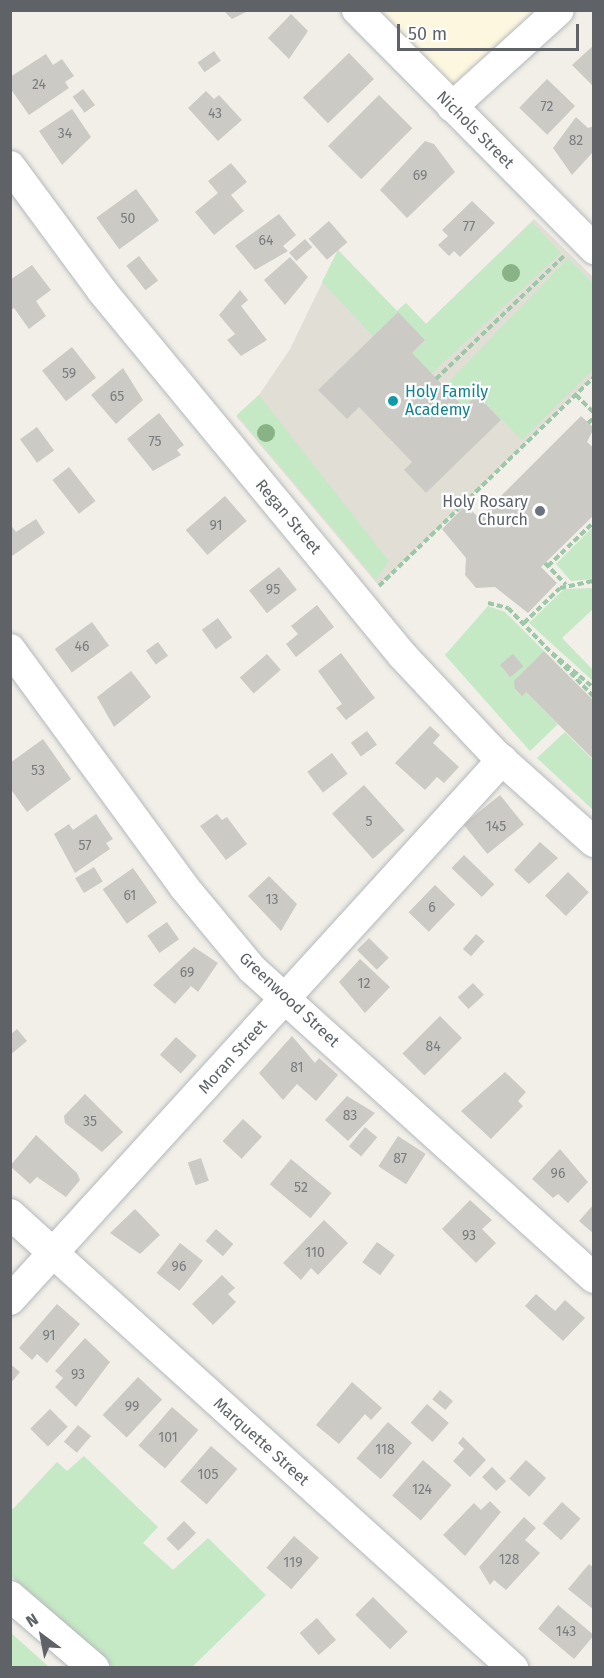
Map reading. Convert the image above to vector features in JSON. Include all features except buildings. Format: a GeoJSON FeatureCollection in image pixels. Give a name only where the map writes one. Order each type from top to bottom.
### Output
{"type":"FeatureCollection","features":[{"type":"Feature","properties":{"kind":"street","name":"Nichols Street"},"geometry":{"type":"LineString","coordinates":[[357,10],[594,249]]}},
{"type":"Feature","properties":{"kind":"street"},"geometry":{"type":"LineString","coordinates":[[452,107],[559,10]]}},
{"type":"Feature","properties":{"kind":"street","name":"Regan Street"},"geometry":{"type":"LineString","coordinates":[[10,166],[102,291],[395,646],[502,760],[592,838]]}},
{"type":"Feature","properties":{"kind":"street","name":"Greenwood Street"},"geometry":{"type":"LineString","coordinates":[[10,649],[206,915],[285,999],[594,1278]]}},
{"type":"Feature","properties":{"kind":"street","name":"Moran Street"},"geometry":{"type":"LineString","coordinates":[[10,1300],[502,760]]}},
{"type":"Feature","properties":{"kind":"street","name":"Marquette Street"},"geometry":{"type":"LineString","coordinates":[[10,1214],[513,1668]]}},
{"type":"Feature","properties":{"kind":"street"},"geometry":{"type":"LineString","coordinates":[[10,1596],[94,1668]]}},
{"type":"Feature","properties":{"kind":"path"},"geometry":{"type":"LineString","coordinates":[[436,379],[561,258]]}},
{"type":"Feature","properties":{"kind":"path"},"geometry":{"type":"LineString","coordinates":[[379,586],[594,377]]}},
{"type":"Feature","properties":{"kind":"path"},"geometry":{"type":"LineString","coordinates":[[576,395],[594,413]]}},
{"type":"Feature","properties":{"kind":"path"},"geometry":{"type":"LineString","coordinates":[[588,423],[594,418]]}},
{"type":"Feature","properties":{"kind":"path"},"geometry":{"type":"LineString","coordinates":[[566,585],[547,565],[594,522]]}},
{"type":"Feature","properties":{"kind":"path"},"geometry":{"type":"LineString","coordinates":[[524,623],[566,585],[594,581]]}},
{"type":"Feature","properties":{"kind":"path"},"geometry":{"type":"LineString","coordinates":[[488,603],[508,608],[594,697]]}},
{"type":"Feature","properties":{"kind":"path"},"geometry":{"type":"LineString","coordinates":[[552,653],[594,688]]}},
{"type":"Feature","properties":{"kind":"shaded area"},"geometry":{"type":"Polygon","coordinates":[[[359,11],[560,11],[452,107],[359,11]]]}},
{"type":"Feature","properties":{"kind":"shaded area"},"geometry":{"type":"Polygon","coordinates":[[[534,219],[593,277],[593,377],[379,586],[236,416],[259,395],[290,349],[338,250],[397,311],[406,303],[426,324],[534,219]]]}},
{"type":"Feature","properties":{"kind":"green space"},"geometry":{"type":"Polygon","coordinates":[[[532,222],[561,253],[431,374],[412,353],[425,340],[398,312],[373,336],[322,282],[338,250],[397,311],[406,303],[426,324],[532,222]]]}},
{"type":"Feature","properties":{"kind":"green space"},"geometry":{"type":"Polygon","coordinates":[[[568,258],[593,283],[593,370],[522,440],[477,395],[464,407],[444,387],[568,258]]]}},
{"type":"Feature","properties":{"kind":"green space"},"geometry":{"type":"Polygon","coordinates":[[[259,395],[389,561],[376,580],[237,415],[259,395]]]}},
{"type":"Feature","properties":{"kind":"green space"},"geometry":{"type":"Polygon","coordinates":[[[593,527],[593,579],[571,581],[556,564],[593,527]]]}},
{"type":"Feature","properties":{"kind":"green space"},"geometry":{"type":"Polygon","coordinates":[[[593,588],[593,609],[562,638],[593,670],[593,681],[529,623],[564,589],[593,588]]]}},
{"type":"Feature","properties":{"kind":"green space"},"geometry":{"type":"Polygon","coordinates":[[[488,606],[505,612],[544,651],[515,689],[521,695],[526,692],[558,724],[530,751],[445,655],[488,606]]]}},
{"type":"Feature","properties":{"kind":"green space"},"geometry":{"type":"Polygon","coordinates":[[[565,732],[593,760],[593,810],[537,758],[565,732]]]}},
{"type":"Feature","properties":{"kind":"green space"},"geometry":{"type":"Polygon","coordinates":[[[84,1456],[158,1527],[143,1543],[173,1570],[208,1538],[266,1595],[192,1667],[113,1667],[11,1576],[11,1511],[57,1462],[67,1471],[84,1456]]]}},
{"type":"Feature","properties":{"kind":"green space"},"geometry":{"type":"Polygon","coordinates":[[[11,1633],[49,1667],[11,1667],[11,1633]]]}},
{"type":"Feature","properties":{"kind":"place","name":"Holy Family Academy"},"geometry":{"type":"Point","coordinates":[393,401]}},
{"type":"Feature","properties":{"kind":"place","name":"Holy Rosary Church"},"geometry":{"type":"Point","coordinates":[540,511]}}]}
